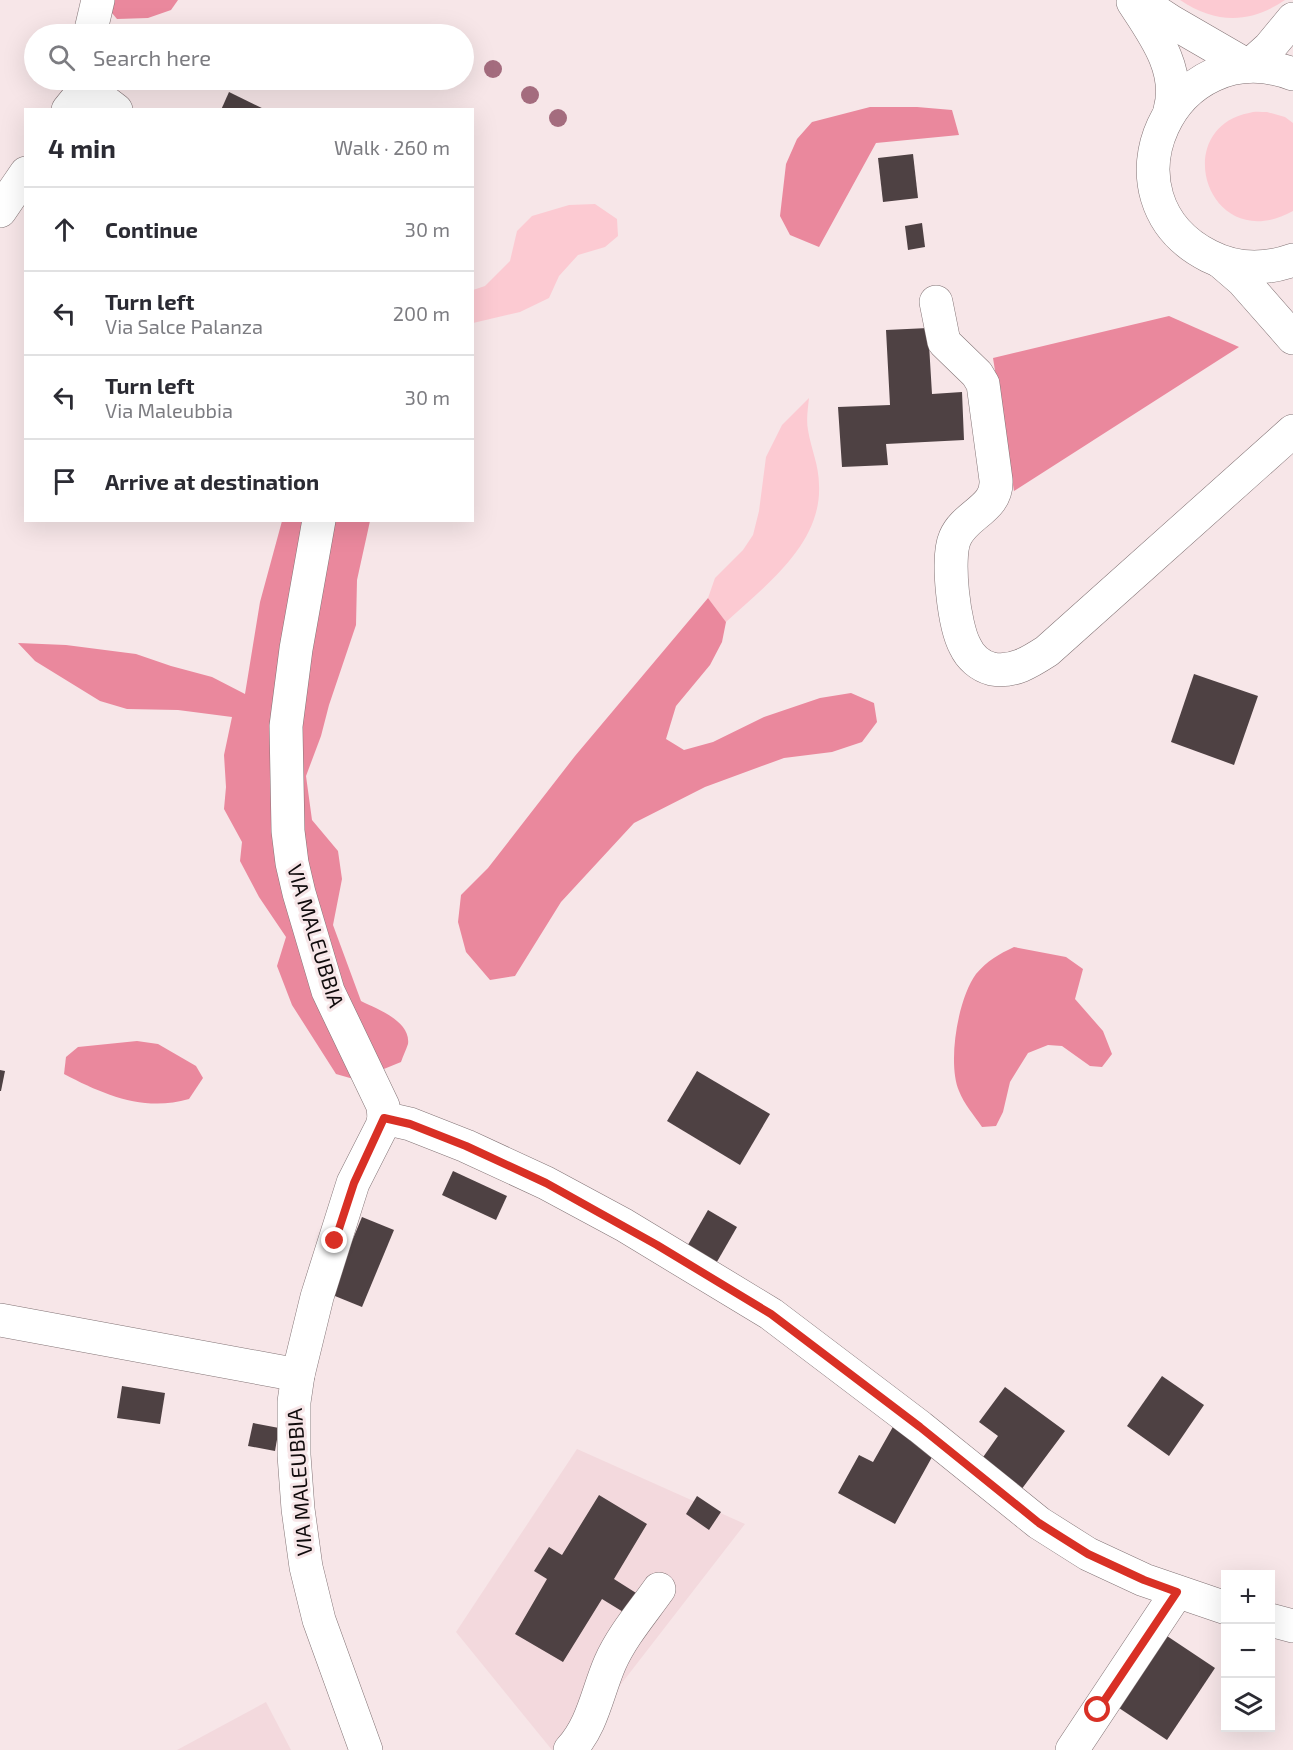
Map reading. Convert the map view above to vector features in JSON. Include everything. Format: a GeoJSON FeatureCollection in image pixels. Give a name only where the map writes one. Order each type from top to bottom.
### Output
{"type":"FeatureCollection","features":[{"type":"Feature","properties":{"kind":"street"},"geometry":{"type":"LineString","coordinates":[[92,24],[98,0]]}},
{"type":"Feature","properties":{"kind":"street"},"geometry":{"type":"LineString","coordinates":[[1132,0],[1152,31],[1171,69],[1173,93],[1170,110]]}},
{"type":"Feature","properties":{"kind":"street"},"geometry":{"type":"LineString","coordinates":[[1138,0],[1249,66]]}},
{"type":"Feature","properties":{"kind":"street"},"geometry":{"type":"LineString","coordinates":[[1249,66],[1269,48],[1293,20]]}},
{"type":"Feature","properties":{"kind":"street"},"geometry":{"type":"LineString","coordinates":[[1293,74],[1267,67],[1249,66],[1221,71],[1204,79],[1182,96],[1170,110],[1158,135],[1153,171],[1158,198],[1166,216],[1183,238],[1197,249],[1221,262],[1243,281],[1293,338]]}},
{"type":"Feature","properties":{"kind":"street"},"geometry":{"type":"LineString","coordinates":[[69,108],[82,90]]}},
{"type":"Feature","properties":{"kind":"street"},"geometry":{"type":"LineString","coordinates":[[93,90],[113,108]]}},
{"type":"Feature","properties":{"kind":"street"},"geometry":{"type":"LineString","coordinates":[[0,211],[24,176]]}},
{"type":"Feature","properties":{"kind":"street"},"geometry":{"type":"LineString","coordinates":[[1221,262],[1258,267],[1293,260]]}},
{"type":"Feature","properties":{"kind":"street"},"geometry":{"type":"LineString","coordinates":[[936,302],[944,342],[977,374],[984,390],[996,491],[989,503],[958,532],[952,546],[952,564],[955,607],[961,638],[969,653],[987,668],[1011,669],[1047,651],[1293,431]]}},
{"type":"Feature","properties":{"kind":"street","name":"VIA MALEUBBIA"},"geometry":{"type":"LineString","coordinates":[[319,522],[296,649],[286,726],[288,831],[299,893],[328,991],[383,1106],[384,1118],[354,1183],[317,1297],[298,1375],[294,1402],[294,1455],[306,1567],[319,1620],[366,1750]]}},
{"type":"Feature","properties":{"kind":"street"},"geometry":{"type":"LineString","coordinates":[[384,1118],[410,1124],[466,1146],[546,1183],[633,1230],[771,1314],[920,1427],[1039,1523],[1088,1554],[1144,1580],[1221,1606]]}},
{"type":"Feature","properties":{"kind":"street"},"geometry":{"type":"LineString","coordinates":[[0,1320],[298,1375]]}},
{"type":"Feature","properties":{"kind":"street"},"geometry":{"type":"LineString","coordinates":[[570,1750],[588,1726],[611,1661],[620,1644],[659,1589]]}},
{"type":"Feature","properties":{"kind":"street"},"geometry":{"type":"LineString","coordinates":[[1072,1750],[1177,1592]]}},
{"type":"Feature","properties":{"kind":"street"},"geometry":{"type":"LineString","coordinates":[[1275,1621],[1293,1626]]}},
{"type":"Feature","properties":{"kind":"shaded area"},"geometry":{"type":"Polygon","coordinates":[[[101,0],[178,0],[171,10],[148,18],[117,19],[101,0]]]}},
{"type":"Feature","properties":{"kind":"shaded area"},"geometry":{"type":"Polygon","coordinates":[[[1180,0],[1285,0],[1259,14],[1233,18],[1207,14],[1180,0]]]}},
{"type":"Feature","properties":{"kind":"shaded area"},"geometry":{"type":"Polygon","coordinates":[[[870,107],[952,110],[959,135],[876,143],[819,247],[790,235],[780,216],[786,164],[797,139],[812,122],[870,107]]]}},
{"type":"Feature","properties":{"kind":"shaded area"},"geometry":{"type":"Polygon","coordinates":[[[1251,112],[1267,112],[1285,117],[1293,123],[1293,211],[1263,221],[1239,218],[1220,205],[1209,186],[1205,163],[1210,142],[1224,124],[1251,112]]]}},
{"type":"Feature","properties":{"kind":"shaded area"},"geometry":{"type":"Polygon","coordinates":[[[595,204],[617,219],[618,236],[605,247],[578,255],[559,276],[549,298],[520,312],[474,323],[474,290],[485,286],[510,261],[517,231],[532,216],[569,205],[595,204]]]}},
{"type":"Feature","properties":{"kind":"shaded area"},"geometry":{"type":"Polygon","coordinates":[[[1169,316],[1239,347],[1014,491],[993,358],[1169,316]]]}},
{"type":"Feature","properties":{"kind":"shaded area"},"geometry":{"type":"Polygon","coordinates":[[[809,398],[807,426],[818,471],[819,485],[817,506],[811,526],[801,545],[788,562],[726,622],[708,598],[715,578],[743,550],[753,535],[759,511],[766,457],[782,425],[809,398]]]}},
{"type":"Feature","properties":{"kind":"shaded area"},"geometry":{"type":"Polygon","coordinates":[[[282,522],[370,522],[357,580],[356,625],[306,776],[312,820],[338,851],[342,879],[333,925],[361,1001],[399,1022],[407,1036],[408,1044],[401,1062],[357,1080],[336,1074],[292,1005],[277,966],[286,937],[259,897],[240,861],[242,842],[224,809],[226,787],[224,755],[232,717],[178,710],[127,709],[100,701],[35,661],[18,643],[66,645],[136,654],[212,677],[245,694],[260,602],[282,522]]]}},
{"type":"Feature","properties":{"kind":"shaded area"},"geometry":{"type":"Polygon","coordinates":[[[708,598],[726,622],[722,642],[710,665],[676,706],[666,739],[684,750],[713,742],[764,717],[820,698],[851,693],[874,703],[877,722],[862,742],[832,752],[784,758],[705,787],[634,823],[561,902],[515,976],[490,980],[466,952],[458,922],[461,895],[488,868],[575,756],[708,598]]]}},
{"type":"Feature","properties":{"kind":"shaded area"},"geometry":{"type":"Polygon","coordinates":[[[1014,947],[1066,957],[1083,969],[1075,999],[1103,1031],[1112,1054],[1102,1067],[1090,1066],[1062,1046],[1048,1045],[1028,1053],[1010,1082],[1003,1112],[996,1126],[982,1127],[959,1091],[954,1064],[956,1031],[964,998],[976,974],[993,958],[1014,947]]]}},
{"type":"Feature","properties":{"kind":"shaded area"},"geometry":{"type":"Polygon","coordinates":[[[137,1041],[158,1044],[196,1066],[203,1078],[189,1099],[156,1104],[125,1099],[94,1089],[64,1074],[66,1057],[78,1047],[137,1041]]]}},
{"type":"Feature","properties":{"kind":"shaded area"},"geometry":{"type":"Polygon","coordinates":[[[577,1449],[745,1524],[570,1750],[552,1750],[456,1632],[577,1449]]]}},
{"type":"Feature","properties":{"kind":"shaded area"},"geometry":{"type":"Polygon","coordinates":[[[266,1702],[291,1750],[177,1750],[266,1702]]]}},
{"type":"Feature","properties":{"kind":"building"},"geometry":{"type":"Polygon","coordinates":[[[229,92],[262,108],[222,108],[229,92]]]}},
{"type":"Feature","properties":{"kind":"building"},"geometry":{"type":"Polygon","coordinates":[[[913,154],[918,198],[883,202],[878,158],[913,154]]]}},
{"type":"Feature","properties":{"kind":"building"},"geometry":{"type":"Polygon","coordinates":[[[922,223],[925,247],[908,250],[905,226],[922,223]]]}},
{"type":"Feature","properties":{"kind":"building"},"geometry":{"type":"Polygon","coordinates":[[[928,328],[932,394],[962,392],[964,440],[886,444],[888,465],[842,467],[838,407],[890,405],[886,330],[928,328]]]}},
{"type":"Feature","properties":{"kind":"building"},"geometry":{"type":"Polygon","coordinates":[[[1194,674],[1258,696],[1234,765],[1171,742],[1194,674]]]}},
{"type":"Feature","properties":{"kind":"building"},"geometry":{"type":"Polygon","coordinates":[[[0,1070],[5,1071],[1,1091],[0,1091],[0,1070]]]}},
{"type":"Feature","properties":{"kind":"building"},"geometry":{"type":"Polygon","coordinates":[[[697,1071],[770,1114],[740,1165],[667,1121],[697,1071]]]}},
{"type":"Feature","properties":{"kind":"building"},"geometry":{"type":"Polygon","coordinates":[[[453,1171],[507,1196],[496,1220],[442,1195],[453,1171]]]}},
{"type":"Feature","properties":{"kind":"building"},"geometry":{"type":"Polygon","coordinates":[[[708,1210],[737,1227],[714,1267],[685,1250],[708,1210]]]}},
{"type":"Feature","properties":{"kind":"building"},"geometry":{"type":"Polygon","coordinates":[[[362,1217],[394,1230],[362,1307],[330,1294],[362,1217]]]}},
{"type":"Feature","properties":{"kind":"building"},"geometry":{"type":"Polygon","coordinates":[[[1162,1376],[1204,1405],[1169,1456],[1127,1426],[1162,1376]]]}},
{"type":"Feature","properties":{"kind":"building"},"geometry":{"type":"Polygon","coordinates":[[[122,1386],[165,1393],[160,1424],[117,1418],[122,1386]]]}},
{"type":"Feature","properties":{"kind":"building"},"geometry":{"type":"Polygon","coordinates":[[[1005,1387],[1065,1431],[1021,1490],[981,1460],[998,1436],[979,1422],[1005,1387]]]}},
{"type":"Feature","properties":{"kind":"building"},"geometry":{"type":"Polygon","coordinates":[[[253,1423],[279,1428],[275,1451],[248,1446],[253,1423]]]}},
{"type":"Feature","properties":{"kind":"building"},"geometry":{"type":"Polygon","coordinates":[[[894,1425],[937,1448],[895,1524],[838,1493],[859,1455],[873,1462],[894,1425]]]}},
{"type":"Feature","properties":{"kind":"building"},"geometry":{"type":"Polygon","coordinates":[[[599,1495],[647,1524],[614,1579],[644,1598],[633,1618],[602,1599],[563,1662],[515,1634],[547,1579],[534,1571],[549,1547],[562,1555],[599,1495]]]}},
{"type":"Feature","properties":{"kind":"building"},"geometry":{"type":"Polygon","coordinates":[[[697,1496],[721,1512],[709,1530],[686,1514],[697,1496]]]}},
{"type":"Feature","properties":{"kind":"building"},"geometry":{"type":"Polygon","coordinates":[[[1164,1634],[1215,1668],[1167,1740],[1116,1706],[1164,1634]]]}},
{"type":"Feature","properties":{"kind":"route"},"geometry":{"type":"LineString","coordinates":[[335,1241],[354,1183],[384,1118],[410,1124],[466,1146],[546,1183],[624,1225],[771,1314],[920,1427],[1039,1523],[1088,1554],[1144,1580],[1177,1592],[1098,1710]]}}]}
